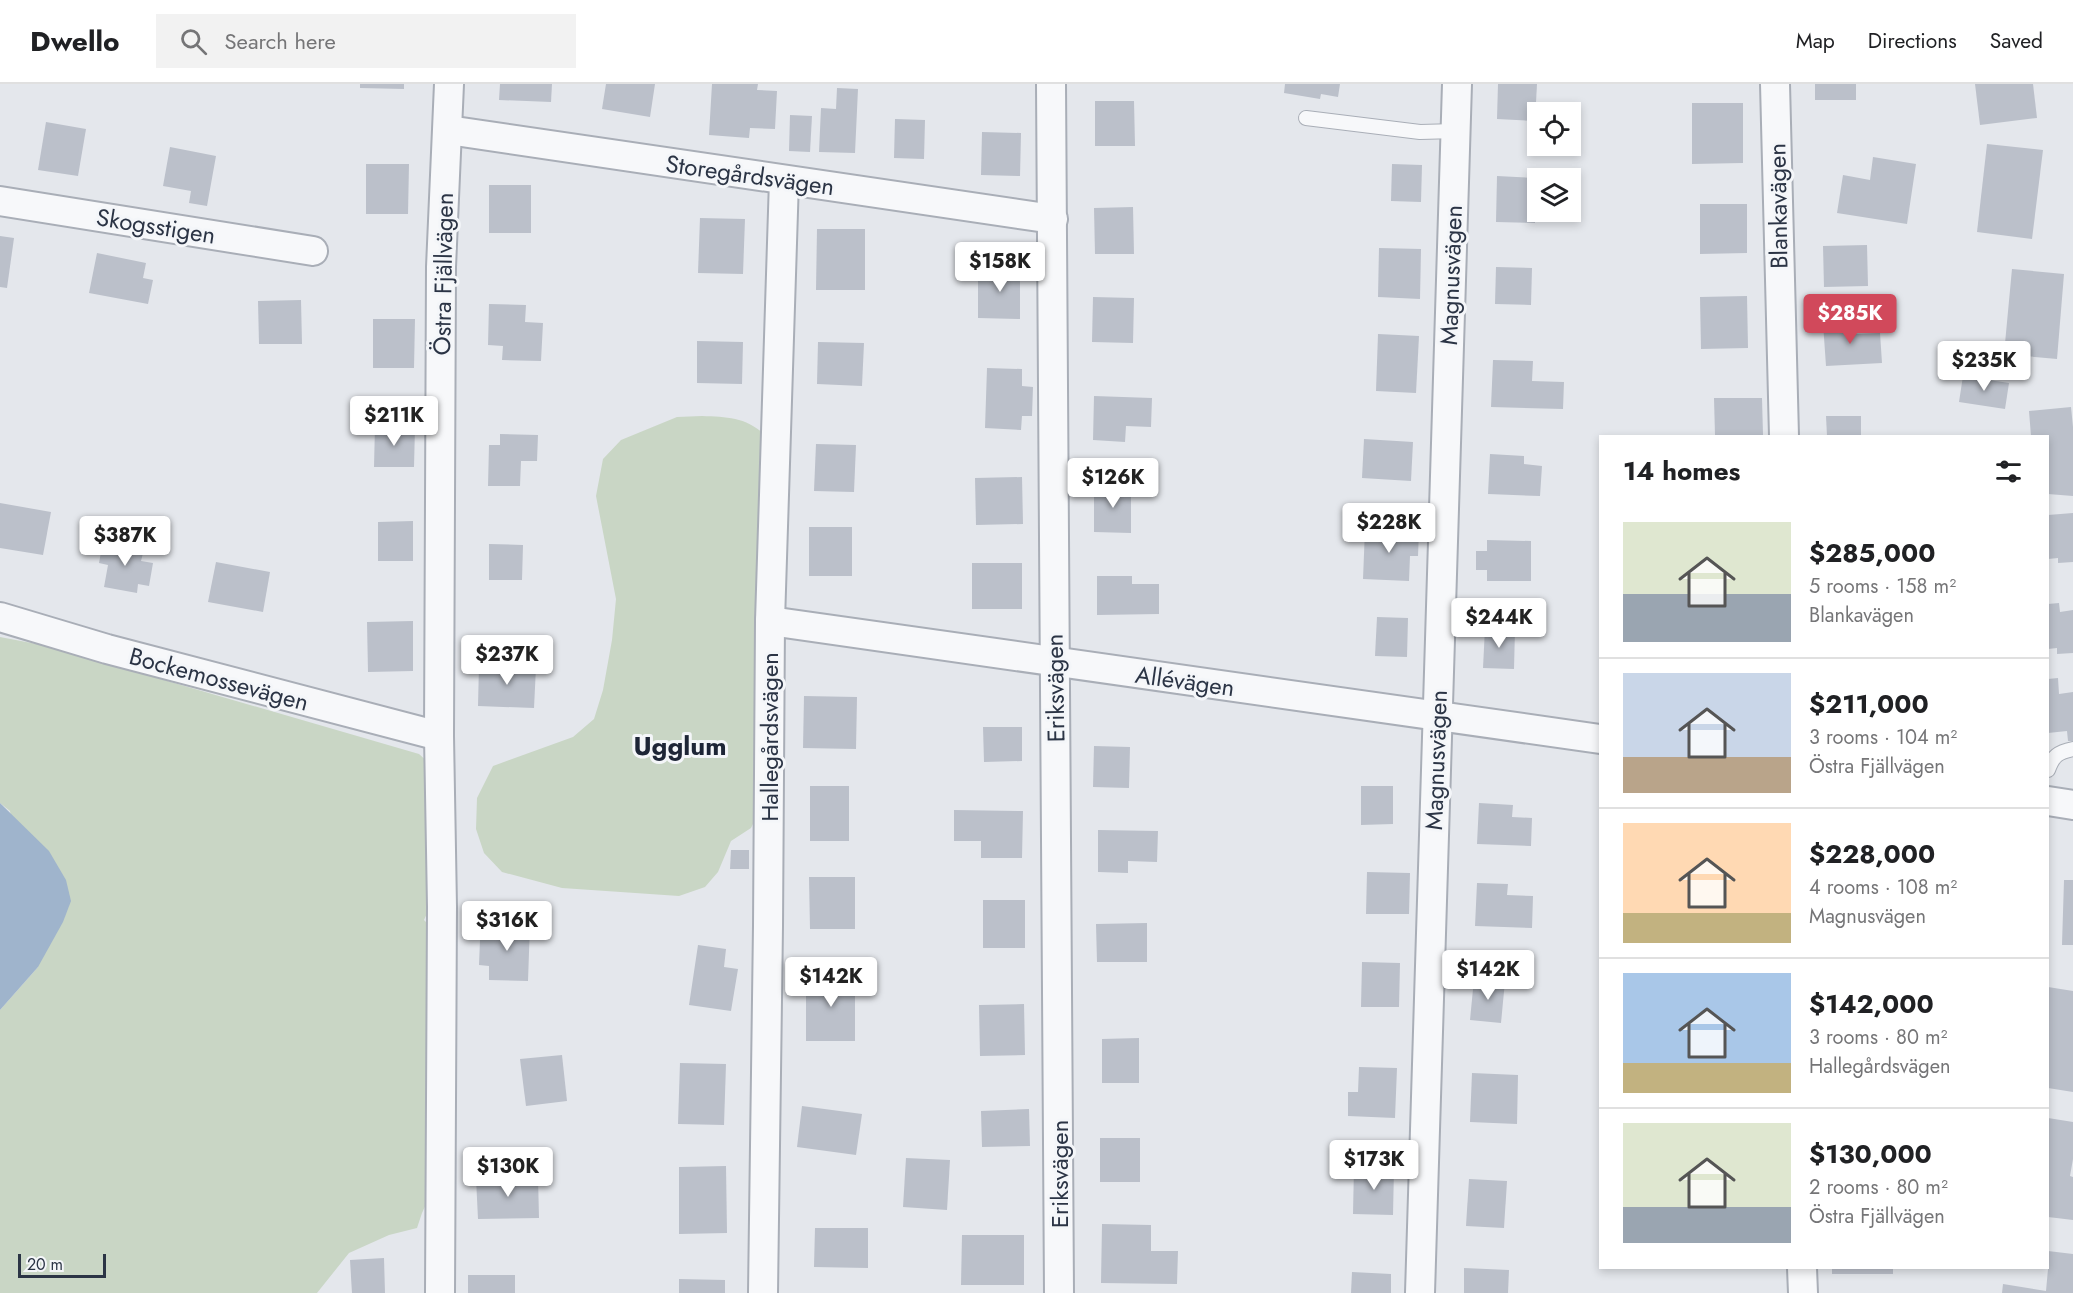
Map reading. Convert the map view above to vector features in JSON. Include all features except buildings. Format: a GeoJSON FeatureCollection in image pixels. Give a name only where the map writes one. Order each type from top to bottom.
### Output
{"type":"FeatureCollection","features":[{"type":"Feature","properties":{"kind":"street","name":"Östra Fjällvägen"},"geometry":{"type":"LineString","coordinates":[[441,1293],[442,898],[439,736],[441,267],[449,84]]}},
{"type":"Feature","properties":{"kind":"street","name":"Eriksvägen"},"geometry":{"type":"LineString","coordinates":[[1051,84],[1059,1293]]}},
{"type":"Feature","properties":{"kind":"street","name":"Magnusvägen"},"geometry":{"type":"LineString","coordinates":[[1420,1293],[1457,84]]}},
{"type":"Feature","properties":{"kind":"street","name":"Blankavägen"},"geometry":{"type":"LineString","coordinates":[[1775,84],[1784,435]]}},
{"type":"Feature","properties":{"kind":"street","name":"Storegårdsvägen"},"geometry":{"type":"LineString","coordinates":[[448,130],[1053,219]]}},
{"type":"Feature","properties":{"kind":"street","name":"Hallegårdsvägen"},"geometry":{"type":"LineString","coordinates":[[764,1293],[770,621],[784,180]]}},
{"type":"Feature","properties":{"kind":"street","name":"Skogsstigen"},"geometry":{"type":"LineString","coordinates":[[0,201],[313,251]]}},
{"type":"Feature","properties":{"kind":"street","name":"Bockemossevägen"},"geometry":{"type":"LineString","coordinates":[[0,617],[107,649],[439,736]]}},
{"type":"Feature","properties":{"kind":"street","name":"Allévägen"},"geometry":{"type":"LineString","coordinates":[[770,621],[1599,740]]}},
{"type":"Feature","properties":{"kind":"street"},"geometry":{"type":"LineString","coordinates":[[2049,801],[2073,805]]}},
{"type":"Feature","properties":{"kind":"street"},"geometry":{"type":"LineString","coordinates":[[1802,1269],[1803,1293]]}},
{"type":"Feature","properties":{"kind":"lane"},"geometry":{"type":"LineString","coordinates":[[1306,118],[1420,132],[1456,131]]}},
{"type":"Feature","properties":{"kind":"lane"},"geometry":{"type":"LineString","coordinates":[[2049,767],[2057,753],[2073,749]]}},
{"type":"Feature","properties":{"kind":"green space"},"geometry":{"type":"Polygon","coordinates":[[[702,416],[743,421],[765,435],[761,808],[751,828],[731,841],[718,872],[705,887],[679,896],[562,888],[502,872],[484,853],[476,829],[477,798],[493,766],[573,737],[594,719],[603,690],[612,640],[616,599],[596,496],[603,459],[621,440],[677,417],[702,416]]]}},
{"type":"Feature","properties":{"kind":"green space"},"geometry":{"type":"Polygon","coordinates":[[[0,637],[47,646],[419,754],[429,763],[434,898],[424,920],[433,929],[434,1187],[417,1228],[389,1235],[349,1253],[317,1293],[0,1293],[0,1010],[38,967],[10,811],[0,803],[0,637]]]}},
{"type":"Feature","properties":{"kind":"water"},"geometry":{"type":"Polygon","coordinates":[[[0,803],[49,851],[66,880],[71,901],[63,922],[38,967],[0,1010],[0,803]]]}},
{"type":"Feature","properties":{"kind":"district","name":"Ugglum"},"geometry":{"type":"Point","coordinates":[680,746]}}]}
